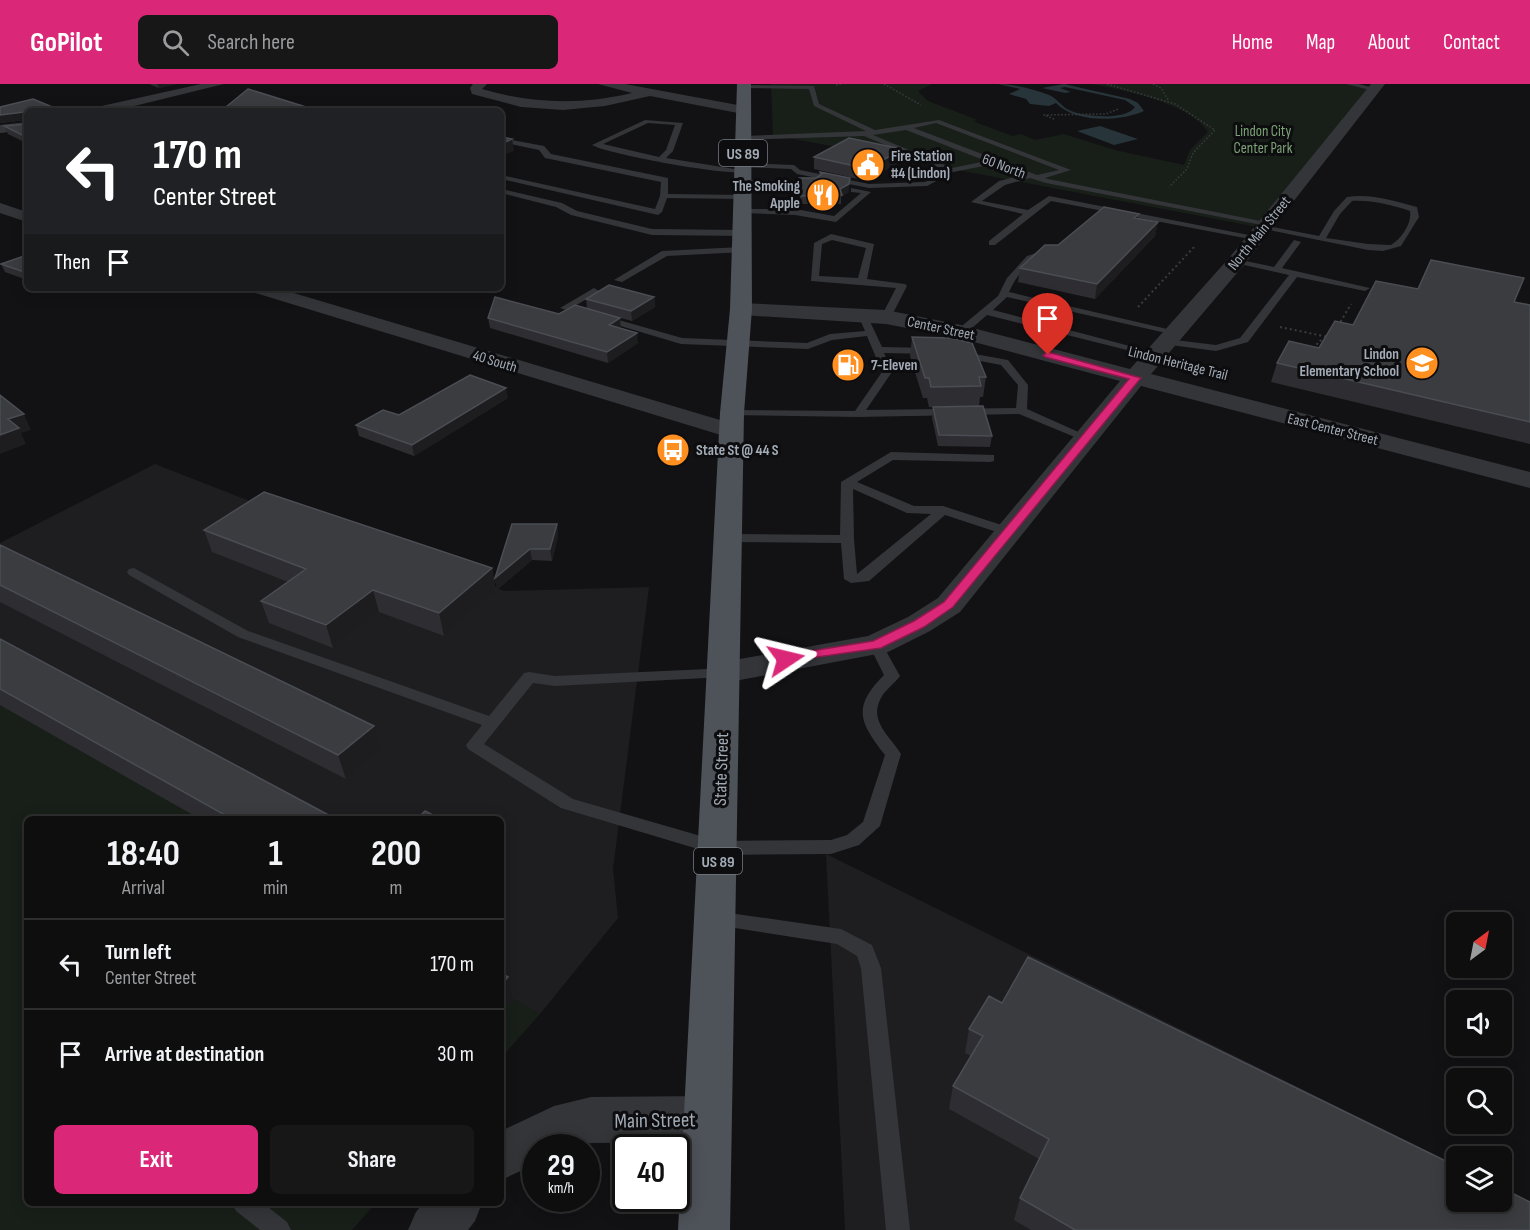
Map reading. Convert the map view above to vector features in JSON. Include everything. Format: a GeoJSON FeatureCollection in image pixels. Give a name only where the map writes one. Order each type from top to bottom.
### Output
{"type":"FeatureCollection","features":[{"type":"Feature","properties":{"kind":"main road","name":"US 89"},"geometry":{"type":"LineString","coordinates":[[741,309],[744,85]]}},
{"type":"Feature","properties":{"kind":"main road","name":"State Street"},"geometry":{"type":"LineString","coordinates":[[704,1230],[732,422],[741,309]]}},
{"type":"Feature","properties":{"kind":"street"},"geometry":{"type":"LineString","coordinates":[[110,108],[218,84]]}},
{"type":"Feature","properties":{"kind":"street"},"geometry":{"type":"LineString","coordinates":[[481,84],[476,91],[555,108],[584,107],[650,92]]}},
{"type":"Feature","properties":{"kind":"street"},"geometry":{"type":"LineString","coordinates":[[604,84],[743,110]]}},
{"type":"Feature","properties":{"kind":"street","name":"North Main Street"},"geometry":{"type":"LineString","coordinates":[[1136,378],[1236,262],[1376,87]]}},
{"type":"Feature","properties":{"kind":"street"},"geometry":{"type":"LineString","coordinates":[[0,129],[24,126]]}},
{"type":"Feature","properties":{"kind":"street"},"geometry":{"type":"LineString","coordinates":[[0,208],[24,216]]}},
{"type":"Feature","properties":{"kind":"street","name":"40 South"},"geometry":{"type":"LineString","coordinates":[[268,291],[659,412],[732,422]]}},
{"type":"Feature","properties":{"kind":"street","name":"Center Street"},"geometry":{"type":"LineString","coordinates":[[741,309],[961,332],[1136,378]]}},
{"type":"Feature","properties":{"kind":"street"},"geometry":{"type":"LineString","coordinates":[[724,672],[876,645],[919,624],[949,604],[1136,378]]}},
{"type":"Feature","properties":{"kind":"street","name":"East Center Street"},"geometry":{"type":"LineString","coordinates":[[1136,378],[1530,480]]}},
{"type":"Feature","properties":{"kind":"street","name":"Main Street"},"geometry":{"type":"LineString","coordinates":[[504,1154],[554,1129],[591,1120],[708,1119]]}},
{"type":"Feature","properties":{"kind":"street"},"geometry":{"type":"LineString","coordinates":[[434,1230],[454,1206]]}},
{"type":"Feature","properties":{"kind":"lane"},"geometry":{"type":"LineString","coordinates":[[1348,84],[1376,87]]}},
{"type":"Feature","properties":{"kind":"lane"},"geometry":{"type":"LineString","coordinates":[[744,85],[812,85],[816,105],[875,133]]}},
{"type":"Feature","properties":{"kind":"lane"},"geometry":{"type":"LineString","coordinates":[[660,160],[669,150],[679,123],[647,121],[596,145],[660,160],[699,168],[742,204]]}},
{"type":"Feature","properties":{"kind":"lane"},"geometry":{"type":"LineString","coordinates":[[743,138],[864,134],[937,122],[1067,170],[1002,183],[975,202],[1030,213]]}},
{"type":"Feature","properties":{"kind":"lane","name":"60 North"},"geometry":{"type":"LineString","coordinates":[[907,128],[1032,177],[1262,229]]}},
{"type":"Feature","properties":{"kind":"lane"},"geometry":{"type":"LineString","coordinates":[[864,134],[951,171]]}},
{"type":"Feature","properties":{"kind":"lane"},"geometry":{"type":"LineString","coordinates":[[504,141],[541,148],[548,156],[665,180],[664,196],[658,213],[504,178]]}},
{"type":"Feature","properties":{"kind":"lane"},"geometry":{"type":"LineString","coordinates":[[619,280],[742,204],[795,167],[797,172],[869,186],[927,184],[951,171],[992,162]]}},
{"type":"Feature","properties":{"kind":"lane"},"geometry":{"type":"LineString","coordinates":[[504,192],[559,205],[574,213],[652,232],[742,204],[819,183],[867,192],[836,219],[742,204],[664,196]]}},
{"type":"Feature","properties":{"kind":"lane"},"geometry":{"type":"LineString","coordinates":[[992,243],[1049,198],[1212,229],[1262,229],[1322,238],[1392,248],[1399,244],[1416,219],[1416,213],[1414,209],[1401,205],[1360,198],[1350,200],[1337,213],[1322,238]]}},
{"type":"Feature","properties":{"kind":"lane"},"geometry":{"type":"LineString","coordinates":[[1096,216],[1104,208]]}},
{"type":"Feature","properties":{"kind":"lane"},"geometry":{"type":"LineString","coordinates":[[594,291],[565,308],[681,341],[808,346],[873,321],[902,286],[862,281],[814,279],[818,243],[831,237],[871,246],[862,281]]}},
{"type":"Feature","properties":{"kind":"lane"},"geometry":{"type":"LineString","coordinates":[[1276,270],[1298,242]]}},
{"type":"Feature","properties":{"kind":"lane"},"geometry":{"type":"LineString","coordinates":[[961,332],[1004,294],[1010,280],[1030,258],[1063,245]]}},
{"type":"Feature","properties":{"kind":"lane"},"geometry":{"type":"LineString","coordinates":[[1236,262],[1365,288]]}},
{"type":"Feature","properties":{"kind":"lane"},"geometry":{"type":"LineString","coordinates":[[985,311],[1166,343],[1218,348],[1237,345],[1248,336],[1295,274]]}},
{"type":"Feature","properties":{"kind":"lane"},"geometry":{"type":"LineString","coordinates":[[1004,294],[1139,324],[1166,343]]}},
{"type":"Feature","properties":{"kind":"lane"},"geometry":{"type":"LineString","coordinates":[[858,414],[887,372],[878,350],[873,321]]}},
{"type":"Feature","properties":{"kind":"lane"},"geometry":{"type":"LineString","coordinates":[[1004,363],[1026,349]]}},
{"type":"Feature","properties":{"kind":"lane"},"geometry":{"type":"LineString","coordinates":[[878,350],[948,352],[1004,363],[1023,385],[1021,411]]}},
{"type":"Feature","properties":{"kind":"lane"},"geometry":{"type":"LineString","coordinates":[[732,422],[858,414],[1021,411],[1086,438]]}},
{"type":"Feature","properties":{"kind":"lane"},"geometry":{"type":"LineString","coordinates":[[847,482],[891,456],[990,458]]}},
{"type":"Feature","properties":{"kind":"lane"},"geometry":{"type":"LineString","coordinates":[[847,482],[912,510],[943,510],[1009,532]]}},
{"type":"Feature","properties":{"kind":"lane"},"geometry":{"type":"LineString","coordinates":[[847,482],[847,539],[851,579],[864,578],[943,510]]}},
{"type":"Feature","properties":{"kind":"lane"},"geometry":{"type":"LineString","coordinates":[[728,538],[847,539]]}},
{"type":"Feature","properties":{"kind":"lane"},"geometry":{"type":"LineString","coordinates":[[134,572],[243,634],[492,723]]}},
{"type":"Feature","properties":{"kind":"lane"},"geometry":{"type":"LineString","coordinates":[[724,672],[555,681],[529,677],[474,746],[567,804],[718,848],[831,847],[853,840],[871,826],[893,754],[870,728],[868,717],[870,704],[882,685],[892,676],[876,645]]}},
{"type":"Feature","properties":{"kind":"lane"},"geometry":{"type":"LineString","coordinates":[[716,919],[841,937],[865,951],[871,968],[898,1230]]}},
{"type":"Feature","properties":{"kind":"lane"},"geometry":{"type":"LineString","coordinates":[[248,1206],[279,1230]]}},
{"type":"Feature","properties":{"kind":"path"},"geometry":{"type":"LineString","coordinates":[[836,85],[841,84]]}},
{"type":"Feature","properties":{"kind":"path"},"geometry":{"type":"LineString","coordinates":[[884,84],[897,87],[913,102],[922,105]]}},
{"type":"Feature","properties":{"kind":"path"},"geometry":{"type":"LineString","coordinates":[[1107,84],[1169,102],[1189,111],[1215,130],[1193,153],[1187,169],[1162,194]]}},
{"type":"Feature","properties":{"kind":"path"},"geometry":{"type":"LineString","coordinates":[[1153,84],[1161,88],[1169,102]]}},
{"type":"Feature","properties":{"kind":"path"},"geometry":{"type":"LineString","coordinates":[[1054,119],[1044,115],[1106,114],[1118,109]]}},
{"type":"Feature","properties":{"kind":"path","name":"Lindon Heritage Trail"},"geometry":{"type":"LineString","coordinates":[[1139,324],[1147,315],[1137,306],[1212,229]]}},
{"type":"Feature","properties":{"kind":"path"},"geometry":{"type":"LineString","coordinates":[[1336,329],[1356,296]]}},
{"type":"Feature","properties":{"kind":"path"},"geometry":{"type":"LineString","coordinates":[[1276,326],[1331,338],[1319,340],[1310,356]]}},
{"type":"Feature","properties":{"kind":"shaded area"},"geometry":{"type":"Polygon","coordinates":[[[998,84],[1017,86],[1049,95],[1067,109],[1092,116],[1123,114],[1135,107],[1125,100],[1065,87],[1060,88],[1071,92],[1065,93],[1042,88],[1064,84],[1130,99],[1138,103],[1144,111],[1111,119],[1086,117],[1064,110],[1056,103],[1049,106],[1030,104],[1026,99],[1009,94],[1020,89],[998,84]]]}},
{"type":"Feature","properties":{"kind":"shaded area"},"geometry":{"type":"Polygon","coordinates":[[[1100,126],[1138,139],[1114,145],[1077,131],[1100,126]]]}},
{"type":"Feature","properties":{"kind":"shaded area"},"geometry":{"type":"Polygon","coordinates":[[[155,464],[296,519],[505,591],[649,587],[613,869],[618,918],[540,1014],[504,996],[504,816],[194,816],[0,704],[0,543],[155,464]]]}},
{"type":"Feature","properties":{"kind":"shaded area"},"geometry":{"type":"Polygon","coordinates":[[[826,854],[1446,1160],[1446,1212],[1512,1212],[1512,1193],[1530,1202],[1530,1230],[845,1230],[826,854]]]}},
{"type":"Feature","properties":{"kind":"green space","name":"Lindon City Center Park"},"geometry":{"type":"Polygon","coordinates":[[[771,84],[932,84],[918,91],[928,101],[1012,136],[1021,134],[1035,140],[1064,134],[1115,150],[1184,165],[1190,150],[1208,132],[1199,122],[1187,113],[1155,99],[1092,84],[1351,84],[1374,89],[1263,228],[773,135],[771,84]]]}},
{"type":"Feature","properties":{"kind":"green space"},"geometry":{"type":"Polygon","coordinates":[[[0,703],[196,816],[24,816],[24,1206],[373,1206],[352,1230],[0,1230],[0,703]]]}},
{"type":"Feature","properties":{"kind":"green space"},"geometry":{"type":"Polygon","coordinates":[[[504,994],[540,1014],[504,1055],[504,994]]]}},
{"type":"Feature","properties":{"kind":"building"},"geometry":{"type":"Polygon","coordinates":[[[248,89],[309,108],[225,108],[248,89]]]}},
{"type":"Feature","properties":{"kind":"building"},"geometry":{"type":"Polygon","coordinates":[[[33,99],[55,108],[24,108],[24,112],[0,115],[0,107],[33,99]]]}},
{"type":"Feature","properties":{"kind":"building"},"geometry":{"type":"Polygon","coordinates":[[[24,124],[24,134],[22,135],[4,126],[24,124]]]}},
{"type":"Feature","properties":{"kind":"building"},"geometry":{"type":"Polygon","coordinates":[[[849,138],[902,149],[868,169],[814,157],[849,138]]]}},
{"type":"Feature","properties":{"kind":"building"},"geometry":{"type":"Polygon","coordinates":[[[820,172],[850,178],[849,184],[840,189],[842,195],[801,196],[799,178],[816,178],[821,175],[820,172]]]}},
{"type":"Feature","properties":{"kind":"building"},"geometry":{"type":"Polygon","coordinates":[[[1104,207],[1139,214],[1134,218],[1158,222],[1097,284],[1020,268],[1045,245],[1058,245],[1104,207]]]}},
{"type":"Feature","properties":{"kind":"building"},"geometry":{"type":"Polygon","coordinates":[[[24,256],[24,272],[1,264],[24,256]]]}},
{"type":"Feature","properties":{"kind":"building","name":"Lindon Elementary School"},"geometry":{"type":"Polygon","coordinates":[[[1431,260],[1524,278],[1514,302],[1530,305],[1530,422],[1277,363],[1289,341],[1319,348],[1335,321],[1353,325],[1376,281],[1418,289],[1431,260]]]}},
{"type":"Feature","properties":{"kind":"building"},"geometry":{"type":"Polygon","coordinates":[[[609,285],[654,297],[631,311],[586,299],[609,285]]]}},
{"type":"Feature","properties":{"kind":"building"},"geometry":{"type":"Polygon","coordinates":[[[495,297],[559,314],[575,305],[620,318],[609,325],[637,333],[607,352],[488,318],[495,297]]]}},
{"type":"Feature","properties":{"kind":"building"},"geometry":{"type":"Polygon","coordinates":[[[912,337],[950,338],[972,343],[986,377],[979,377],[981,386],[931,387],[929,378],[925,378],[912,337]]]}},
{"type":"Feature","properties":{"kind":"building"},"geometry":{"type":"Polygon","coordinates":[[[470,375],[506,388],[412,445],[356,425],[383,410],[399,415],[470,375]]]}},
{"type":"Feature","properties":{"kind":"building"},"geometry":{"type":"Polygon","coordinates":[[[0,395],[24,414],[8,419],[19,428],[0,435],[0,395]]]}},
{"type":"Feature","properties":{"kind":"building"},"geometry":{"type":"Polygon","coordinates":[[[983,406],[992,436],[939,435],[933,407],[983,406]]]}},
{"type":"Feature","properties":{"kind":"building"},"geometry":{"type":"Polygon","coordinates":[[[264,492],[492,568],[439,613],[373,590],[326,625],[261,601],[306,569],[204,530],[264,492]]]}},
{"type":"Feature","properties":{"kind":"building"},"geometry":{"type":"Polygon","coordinates":[[[512,524],[557,524],[550,549],[530,549],[495,578],[512,524]]]}},
{"type":"Feature","properties":{"kind":"building"},"geometry":{"type":"Polygon","coordinates":[[[0,545],[374,726],[338,755],[0,585],[0,545]]]}},
{"type":"Feature","properties":{"kind":"building"},"geometry":{"type":"Polygon","coordinates":[[[0,639],[330,816],[227,816],[0,689],[0,639]]]}},
{"type":"Feature","properties":{"kind":"building"},"geometry":{"type":"Polygon","coordinates":[[[425,811],[435,816],[420,816],[425,811]]]}},
{"type":"Feature","properties":{"kind":"building"},"geometry":{"type":"Polygon","coordinates":[[[1028,957],[1446,1161],[1446,1212],[1512,1212],[1512,1193],[1530,1202],[1530,1230],[1075,1230],[1020,1198],[1049,1139],[953,1086],[983,1036],[969,1029],[989,996],[1002,1003],[1028,957]]]}},
{"type":"Feature","properties":{"kind":"place","name":"Fire Station #4 (Lindon)"},"geometry":{"type":"Point","coordinates":[868,165]}},
{"type":"Feature","properties":{"kind":"place","name":"The Smoking Apple"},"geometry":{"type":"Point","coordinates":[823,195]}},
{"type":"Feature","properties":{"kind":"place","name":"Lindon Elementary School"},"geometry":{"type":"Point","coordinates":[1422,363]}},
{"type":"Feature","properties":{"kind":"place","name":"7-Eleven"},"geometry":{"type":"Point","coordinates":[848,365]}},
{"type":"Feature","properties":{"kind":"place","name":"State St @ 44 S"},"geometry":{"type":"Point","coordinates":[673,450]}},
{"type":"Feature","properties":{"kind":"route"},"geometry":{"type":"LineString","coordinates":[[786,659],[876,645],[919,624],[949,604],[1136,378],[1048,355]]}}]}
